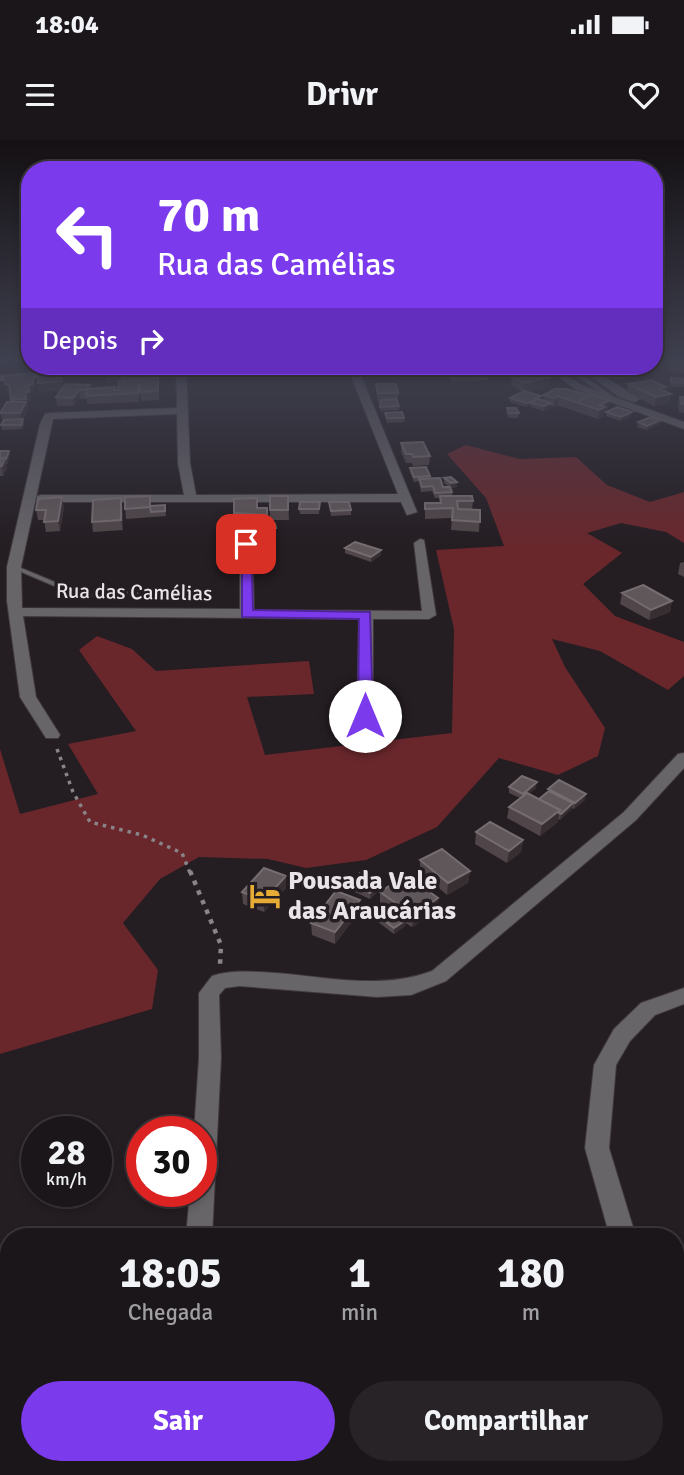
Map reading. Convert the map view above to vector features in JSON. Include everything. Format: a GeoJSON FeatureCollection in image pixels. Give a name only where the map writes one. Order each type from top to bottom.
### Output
{"type":"FeatureCollection","features":[{"type":"Feature","properties":{"kind":"street"},"geometry":{"type":"LineString","coordinates":[[47,422],[27,499],[14,567],[14,601],[28,697],[52,735]]}},
{"type":"Feature","properties":{"kind":"street"},"geometry":{"type":"LineString","coordinates":[[182,422],[184,463],[191,499]]}},
{"type":"Feature","properties":{"kind":"street"},"geometry":{"type":"LineString","coordinates":[[375,422],[411,512]]}},
{"type":"Feature","properties":{"kind":"street"},"geometry":{"type":"LineString","coordinates":[[27,499],[407,498]]}},
{"type":"Feature","properties":{"kind":"street","name":"Rua das Camélias"},"geometry":{"type":"LineString","coordinates":[[17,612],[429,615],[420,543]]}},
{"type":"Feature","properties":{"kind":"street"},"geometry":{"type":"LineString","coordinates":[[246,544],[247,614]]}},
{"type":"Feature","properties":{"kind":"street"},"geometry":{"type":"LineString","coordinates":[[365,716],[366,615]]}},
{"type":"Feature","properties":{"kind":"street"},"geometry":{"type":"LineString","coordinates":[[200,1228],[210,1058],[209,993],[219,981],[239,978],[377,989],[411,986],[439,976],[630,816],[684,758]]}},
{"type":"Feature","properties":{"kind":"street"},"geometry":{"type":"LineString","coordinates":[[620,1228],[597,1148],[605,1065],[622,1035],[648,1009],[684,996]]}},
{"type":"Feature","properties":{"kind":"lane"},"geometry":{"type":"LineString","coordinates":[[14,567],[80,595],[159,592]]}},
{"type":"Feature","properties":{"kind":"path"},"geometry":{"type":"LineString","coordinates":[[52,735],[73,792],[90,822],[142,835],[182,853],[221,945],[219,981]]}},
{"type":"Feature","properties":{"kind":"shaded area"},"geometry":{"type":"Polygon","coordinates":[[[466,445],[520,459],[576,457],[607,485],[650,502],[684,492],[684,543],[666,532],[621,523],[587,533],[622,553],[583,584],[615,616],[684,642],[684,676],[668,690],[600,651],[552,639],[565,667],[605,728],[598,756],[558,775],[499,758],[437,827],[366,860],[306,868],[268,859],[199,857],[160,879],[123,923],[158,970],[152,1009],[0,1054],[0,749],[20,814],[98,794],[68,744],[136,731],[79,650],[97,636],[132,649],[156,671],[309,661],[314,694],[247,697],[265,755],[452,733],[454,629],[436,550],[504,546],[486,498],[447,454],[466,445]]]}},
{"type":"Feature","properties":{"kind":"building"},"geometry":{"type":"Polygon","coordinates":[[[3,422],[22,422],[21,425],[1,425],[3,422]]]}},
{"type":"Feature","properties":{"kind":"building"},"geometry":{"type":"Polygon","coordinates":[[[639,422],[656,422],[647,426],[639,422]]]}},
{"type":"Feature","properties":{"kind":"building"},"geometry":{"type":"Polygon","coordinates":[[[423,442],[430,456],[413,457],[412,454],[406,454],[401,443],[423,442]]]}},
{"type":"Feature","properties":{"kind":"building"},"geometry":{"type":"Polygon","coordinates":[[[0,451],[9,451],[6,459],[0,458],[0,451]]]}},
{"type":"Feature","properties":{"kind":"building"},"geometry":{"type":"Polygon","coordinates":[[[426,467],[430,476],[414,477],[410,468],[426,467]]]}},
{"type":"Feature","properties":{"kind":"building"},"geometry":{"type":"Polygon","coordinates":[[[451,477],[457,482],[451,483],[444,478],[451,477]]]}},
{"type":"Feature","properties":{"kind":"building"},"geometry":{"type":"Polygon","coordinates":[[[440,478],[443,487],[450,487],[452,492],[435,493],[433,486],[422,487],[419,479],[440,478]]]}},
{"type":"Feature","properties":{"kind":"building"},"geometry":{"type":"Polygon","coordinates":[[[150,496],[150,507],[125,509],[125,497],[150,496]]]}},
{"type":"Feature","properties":{"kind":"building"},"geometry":{"type":"Polygon","coordinates":[[[270,496],[288,496],[288,510],[270,510],[270,496]]]}},
{"type":"Feature","properties":{"kind":"building"},"geometry":{"type":"Polygon","coordinates":[[[440,496],[472,496],[473,501],[457,501],[458,509],[480,510],[480,522],[452,520],[453,508],[425,509],[425,503],[441,503],[440,496]]]}},
{"type":"Feature","properties":{"kind":"building"},"geometry":{"type":"Polygon","coordinates":[[[62,497],[58,521],[44,522],[46,510],[36,510],[38,499],[62,497]]]}},
{"type":"Feature","properties":{"kind":"building"},"geometry":{"type":"Polygon","coordinates":[[[121,498],[121,520],[92,522],[93,500],[121,498]]]}},
{"type":"Feature","properties":{"kind":"building"},"geometry":{"type":"Polygon","coordinates":[[[257,498],[257,508],[267,508],[267,515],[234,513],[234,499],[257,498]]]}},
{"type":"Feature","properties":{"kind":"building"},"geometry":{"type":"Polygon","coordinates":[[[300,502],[320,502],[319,509],[299,509],[300,502]]]}},
{"type":"Feature","properties":{"kind":"building"},"geometry":{"type":"Polygon","coordinates":[[[329,502],[349,502],[351,510],[331,511],[329,502]]]}},
{"type":"Feature","properties":{"kind":"building"},"geometry":{"type":"Polygon","coordinates":[[[165,505],[165,511],[151,512],[150,506],[165,505]]]}},
{"type":"Feature","properties":{"kind":"building"},"geometry":{"type":"Polygon","coordinates":[[[275,524],[276,528],[251,529],[251,525],[275,524]]]}},
{"type":"Feature","properties":{"kind":"building"},"geometry":{"type":"Polygon","coordinates":[[[355,542],[381,550],[371,557],[345,548],[355,542]]]}},
{"type":"Feature","properties":{"kind":"building"},"geometry":{"type":"Polygon","coordinates":[[[643,585],[672,601],[651,610],[622,593],[643,585]]]}},
{"type":"Feature","properties":{"kind":"building"},"geometry":{"type":"Polygon","coordinates":[[[522,776],[537,782],[523,794],[509,787],[522,776]]]}},
{"type":"Feature","properties":{"kind":"building"},"geometry":{"type":"Polygon","coordinates":[[[559,780],[586,794],[575,803],[548,789],[559,780]]]}},
{"type":"Feature","properties":{"kind":"building"},"geometry":{"type":"Polygon","coordinates":[[[549,791],[573,803],[559,813],[560,810],[539,799],[549,791]]]}},
{"type":"Feature","properties":{"kind":"building"},"geometry":{"type":"Polygon","coordinates":[[[527,793],[560,810],[542,824],[509,807],[527,793]]]}},
{"type":"Feature","properties":{"kind":"building"},"geometry":{"type":"Polygon","coordinates":[[[490,822],[523,840],[509,851],[476,832],[490,822]]]}},
{"type":"Feature","properties":{"kind":"building"},"geometry":{"type":"Polygon","coordinates":[[[442,849],[470,871],[448,883],[420,860],[442,849]]]}},
{"type":"Feature","properties":{"kind":"building"},"geometry":{"type":"Polygon","coordinates":[[[264,868],[286,876],[264,900],[242,892],[264,868]]]}},
{"type":"Feature","properties":{"kind":"building"},"geometry":{"type":"Polygon","coordinates":[[[360,873],[381,882],[370,893],[350,884],[360,873]]]}},
{"type":"Feature","properties":{"kind":"building"},"geometry":{"type":"Polygon","coordinates":[[[406,875],[438,898],[413,915],[380,892],[406,875]]]}},
{"type":"Feature","properties":{"kind":"building"},"geometry":{"type":"Polygon","coordinates":[[[336,891],[360,900],[335,932],[311,923],[336,891]]]}},
{"type":"Feature","properties":{"kind":"building"},"geometry":{"type":"Polygon","coordinates":[[[386,905],[406,920],[394,928],[374,913],[386,905]]]}},
{"type":"Feature","properties":{"kind":"place","name":"Pousada Vale das Araucárias"},"geometry":{"type":"Point","coordinates":[265,896]}},
{"type":"Feature","properties":{"kind":"route"},"geometry":{"type":"LineString","coordinates":[[246,544],[247,614],[366,615],[365,716]]}}]}
